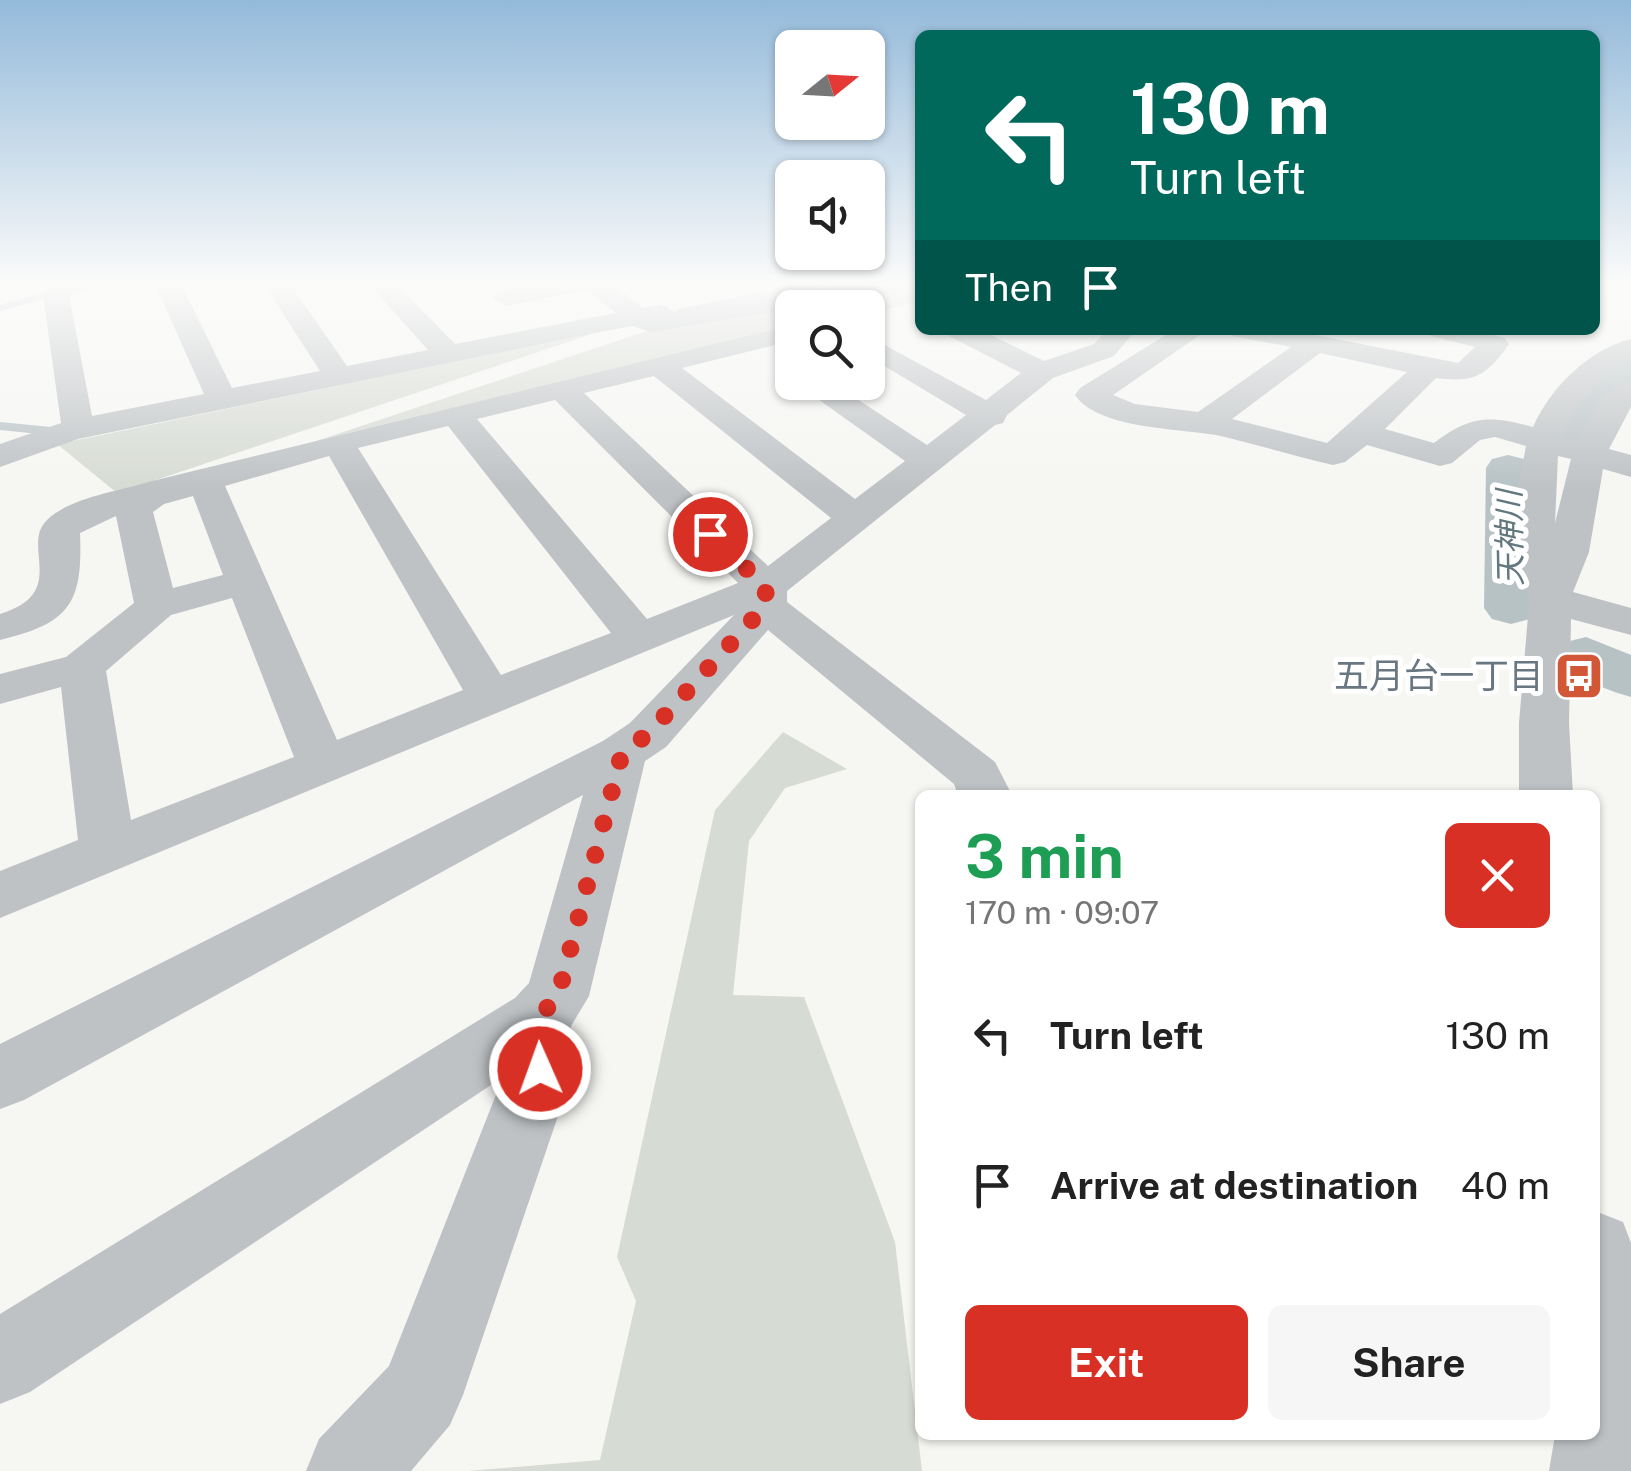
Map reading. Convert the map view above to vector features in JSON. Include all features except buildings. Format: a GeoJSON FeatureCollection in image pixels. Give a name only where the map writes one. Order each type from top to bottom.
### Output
{"type":"FeatureCollection","features":[{"type":"Feature","properties":{"kind":"street"},"geometry":{"type":"LineString","coordinates":[[65,353],[78,429]]}},
{"type":"Feature","properties":{"kind":"street"},"geometry":{"type":"LineString","coordinates":[[200,353],[222,400]]}},
{"type":"Feature","properties":{"kind":"street"},"geometry":{"type":"LineString","coordinates":[[323,353],[339,376]]}},
{"type":"Feature","properties":{"kind":"street"},"geometry":{"type":"LineString","coordinates":[[0,457],[48,436],[78,429],[455,353]]}},
{"type":"Feature","properties":{"kind":"street"},"geometry":{"type":"LineString","coordinates":[[156,606],[134,509],[151,496],[187,476],[548,353]]}},
{"type":"Feature","properties":{"kind":"street"},"geometry":{"type":"LineString","coordinates":[[0,628],[20,623],[49,604],[61,587],[60,529],[81,514],[338,443],[713,353]]}},
{"type":"Feature","properties":{"kind":"street"},"geometry":{"type":"LineString","coordinates":[[1003,353],[1042,372]]}},
{"type":"Feature","properties":{"kind":"street"},"geometry":{"type":"LineString","coordinates":[[0,1078],[622,753],[648,734],[765,596],[854,517],[990,416],[1042,372],[1084,353]]}},
{"type":"Feature","properties":{"kind":"street"},"geometry":{"type":"LineString","coordinates":[[1157,353],[1091,395],[1104,404],[1333,455],[1362,433],[1429,368]]}},
{"type":"Feature","properties":{"kind":"street"},"geometry":{"type":"LineString","coordinates":[[1204,424],[1302,353]]}},
{"type":"Feature","properties":{"kind":"street"},"geometry":{"type":"LineString","coordinates":[[1359,353],[1465,373],[1486,353]]}},
{"type":"Feature","properties":{"kind":"street"},"geometry":{"type":"LineString","coordinates":[[1545,790],[1542,759],[1550,599],[1536,521],[1542,440],[1562,399],[1595,367],[1622,353]]}},
{"type":"Feature","properties":{"kind":"street"},"geometry":{"type":"LineString","coordinates":[[885,354],[990,416]]}},
{"type":"Feature","properties":{"kind":"street"},"geometry":{"type":"LineString","coordinates":[[659,365],[854,517]]}},
{"type":"Feature","properties":{"kind":"street"},"geometry":{"type":"LineString","coordinates":[[1550,599],[1570,548],[1581,476],[1597,432],[1631,388]]}},
{"type":"Feature","properties":{"kind":"street"},"geometry":{"type":"LineString","coordinates":[[564,391],[765,596],[977,774],[983,790]]}},
{"type":"Feature","properties":{"kind":"street"},"geometry":{"type":"LineString","coordinates":[[836,400],[927,460]]}},
{"type":"Feature","properties":{"kind":"street"},"geometry":{"type":"LineString","coordinates":[[458,416],[639,638]]}},
{"type":"Feature","properties":{"kind":"street"},"geometry":{"type":"LineString","coordinates":[[1362,433],[1440,456],[1469,432],[1496,427],[1631,466]]}},
{"type":"Feature","properties":{"kind":"street"},"geometry":{"type":"LineString","coordinates":[[338,443],[492,697]]}},
{"type":"Feature","properties":{"kind":"street"},"geometry":{"type":"LineString","coordinates":[[205,481],[323,766]]}},
{"type":"Feature","properties":{"kind":"street"},"geometry":{"type":"LineString","coordinates":[[0,689],[82,668],[156,606],[247,581]]}},
{"type":"Feature","properties":{"kind":"street"},"geometry":{"type":"LineString","coordinates":[[0,895],[639,638],[765,596]]}},
{"type":"Feature","properties":{"kind":"street"},"geometry":{"type":"LineString","coordinates":[[1550,599],[1631,622]]}},
{"type":"Feature","properties":{"kind":"street"},"geometry":{"type":"LineString","coordinates":[[82,668],[108,853]]}},
{"type":"Feature","properties":{"kind":"street"},"geometry":{"type":"LineString","coordinates":[[0,1362],[538,1018],[558,996],[622,753]]}},
{"type":"Feature","properties":{"kind":"street"},"geometry":{"type":"LineString","coordinates":[[351,1471],[420,1395],[540,1069],[538,1018]]}},
{"type":"Feature","properties":{"kind":"street"},"geometry":{"type":"LineString","coordinates":[[1600,1295],[1608,1368],[1600,1427]]}},
{"type":"Feature","properties":{"kind":"street"},"geometry":{"type":"LineString","coordinates":[[1594,1471],[1598,1440]]}},
{"type":"Feature","properties":{"kind":"shaded area"},"geometry":{"type":"Polygon","coordinates":[[[494,353],[536,353],[117,493],[57,444],[494,353]]]}},
{"type":"Feature","properties":{"kind":"shaded area"},"geometry":{"type":"Polygon","coordinates":[[[582,353],[703,353],[259,460],[582,353]]]}},
{"type":"Feature","properties":{"kind":"shaded area"},"geometry":{"type":"Polygon","coordinates":[[[783,732],[847,769],[785,788],[749,841],[733,995],[804,997],[895,1242],[915,1440],[918,1440],[922,1471],[468,1471],[600,1460],[636,1301],[617,1257],[715,810],[783,732]]]}},
{"type":"Feature","properties":{"kind":"waterway","name":"天神川"},"geometry":{"type":"LineString","coordinates":[[1566,439],[1598,390],[1631,367]]}},
{"type":"Feature","properties":{"kind":"waterway"},"geometry":{"type":"LineString","coordinates":[[0,426],[50,431]]}},
{"type":"Feature","properties":{"kind":"waterway","name":"天神川"},"geometry":{"type":"LineString","coordinates":[[1508,468],[1511,608]]}},
{"type":"Feature","properties":{"kind":"waterway","name":"天神川"},"geometry":{"type":"LineString","coordinates":[[1586,654],[1631,679]]}},
{"type":"Feature","properties":{"kind":"place","name":"五月台一丁目"},"geometry":{"type":"Point","coordinates":[1579,676]}},
{"type":"Feature","properties":{"kind":"route"},"geometry":{"type":"LineString","coordinates":[[540,1069],[538,1018],[558,996],[622,753],[648,734],[765,606],[766,587],[710,534]]}}]}
